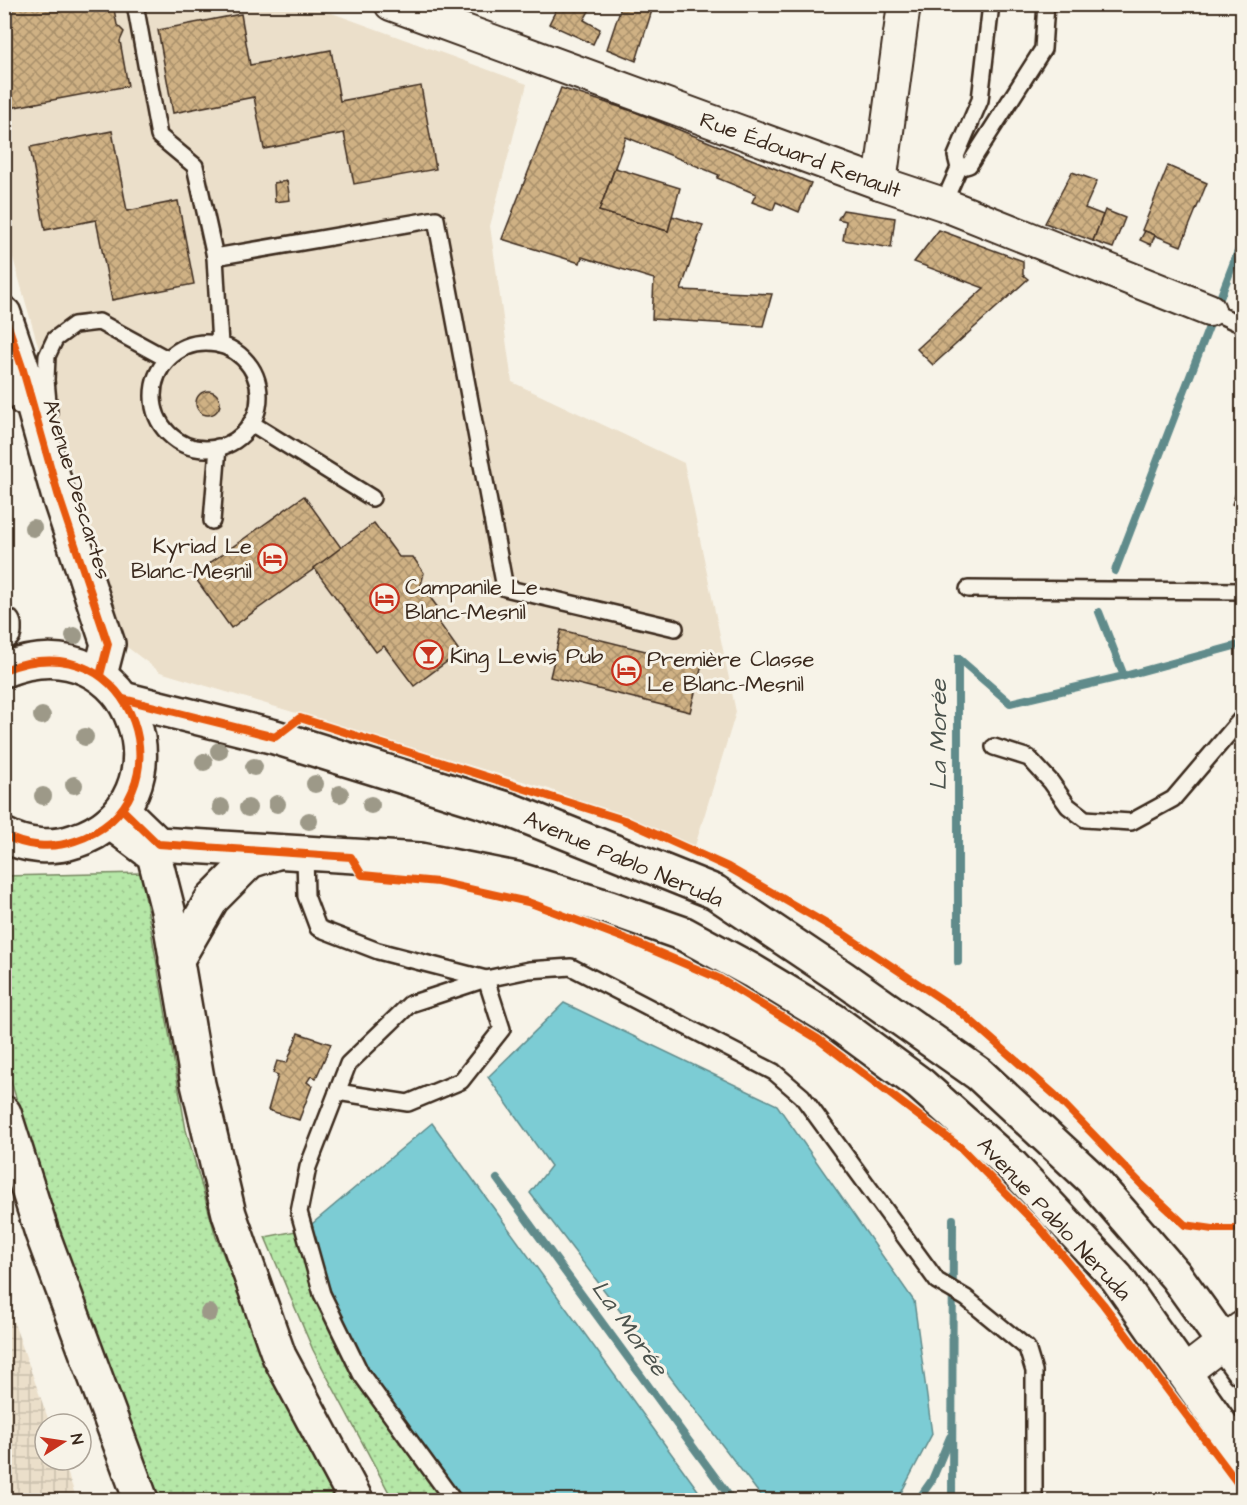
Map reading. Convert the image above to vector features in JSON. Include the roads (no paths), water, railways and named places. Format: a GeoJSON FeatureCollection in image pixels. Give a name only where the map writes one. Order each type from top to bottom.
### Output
{"type":"FeatureCollection","features":[{"type":"Feature","properties":{"kind":"main road","name":"Avenue Descartes"},"geometry":{"type":"LineString","coordinates":[[4,314],[23,370],[58,494],[108,644],[100,675]]}},
{"type":"Feature","properties":{"kind":"main road"},"geometry":{"type":"LineString","coordinates":[[4,625],[4,632]]}},
{"type":"Feature","properties":{"kind":"main road"},"geometry":{"type":"LineString","coordinates":[[4,670],[25,662],[51,659],[76,664],[100,675],[123,699],[136,726],[141,754],[136,783],[116,816],[89,837],[64,845],[38,846],[13,840],[4,835]]}},
{"type":"Feature","properties":{"kind":"main road","name":"Avenue Pablo Neruda"},"geometry":{"type":"LineString","coordinates":[[123,699],[274,737],[510,810],[715,892],[843,978],[979,1074],[1091,1178],[1236,1346]]}},
{"type":"Feature","properties":{"kind":"main road"},"geometry":{"type":"LineString","coordinates":[[116,816],[154,855],[168,910],[198,1084],[228,1214],[279,1356],[356,1500]]}},
{"type":"Feature","properties":{"kind":"main road","name":"Avenue Pablo Neruda"},"geometry":{"type":"LineString","coordinates":[[116,816],[158,844],[420,860],[516,879],[684,934],[752,971],[833,1020],[920,1084],[1012,1166],[1117,1278],[1242,1455]]}},
{"type":"Feature","properties":{"kind":"main road"},"geometry":{"type":"LineString","coordinates":[[176,961],[212,899],[250,861],[291,853]]}},
{"type":"Feature","properties":{"kind":"main road"},"geometry":{"type":"LineString","coordinates":[[4,1113],[42,1233],[141,1500]]}},
{"type":"Feature","properties":{"kind":"street","name":"Rue Édouard Renault"},"geometry":{"type":"LineString","coordinates":[[391,4],[943,204],[1209,310]]}},
{"type":"Feature","properties":{"kind":"street"},"geometry":{"type":"LineString","coordinates":[[880,183],[904,4]]}},
{"type":"Feature","properties":{"kind":"street"},"geometry":{"type":"LineString","coordinates":[[1185,1372],[1236,1346]]}},
{"type":"Feature","properties":{"kind":"lane"},"geometry":{"type":"LineString","coordinates":[[135,4],[159,136],[195,166],[215,257],[220,345]]}},
{"type":"Feature","properties":{"kind":"lane"},"geometry":{"type":"LineString","coordinates":[[943,204],[959,168],[956,156],[980,100],[991,4]]}},
{"type":"Feature","properties":{"kind":"lane"},"geometry":{"type":"LineString","coordinates":[[959,168],[969,165],[1043,49],[1046,4]]}},
{"type":"Feature","properties":{"kind":"lane"},"geometry":{"type":"LineString","coordinates":[[215,257],[436,219],[505,588],[675,628]]}},
{"type":"Feature","properties":{"kind":"lane"},"geometry":{"type":"LineString","coordinates":[[1209,310],[1242,326]]}},
{"type":"Feature","properties":{"kind":"lane"},"geometry":{"type":"LineString","coordinates":[[58,494],[45,380],[47,356],[55,339],[74,325],[99,322],[167,359]]}},
{"type":"Feature","properties":{"kind":"lane"},"geometry":{"type":"LineString","coordinates":[[192,344],[220,345],[235,351],[247,362],[255,376],[258,392],[257,408],[251,423],[231,442],[218,447],[201,448],[185,444],[170,435],[160,422],[154,407],[153,390],[158,373],[167,359],[178,350],[192,344]]}},
{"type":"Feature","properties":{"kind":"lane"},"geometry":{"type":"LineString","coordinates":[[4,374],[58,494]]}},
{"type":"Feature","properties":{"kind":"lane"},"geometry":{"type":"LineString","coordinates":[[251,423],[372,498]]}},
{"type":"Feature","properties":{"kind":"lane"},"geometry":{"type":"LineString","coordinates":[[212,521],[218,447]]}},
{"type":"Feature","properties":{"kind":"lane"},"geometry":{"type":"LineString","coordinates":[[968,589],[1242,591]]}},
{"type":"Feature","properties":{"kind":"lane"},"geometry":{"type":"LineString","coordinates":[[994,747],[1029,758],[1051,782],[1068,806],[1085,819],[1131,822],[1173,799],[1242,718]]}},
{"type":"Feature","properties":{"kind":"lane"},"geometry":{"type":"LineString","coordinates":[[291,853],[318,928],[378,951],[486,979]]}},
{"type":"Feature","properties":{"kind":"lane"},"geometry":{"type":"LineString","coordinates":[[453,1500],[361,1374],[322,1294],[299,1212],[308,1167],[348,1064],[410,1004],[486,979],[529,970],[572,967],[774,1072],[801,1096],[938,1281],[966,1298],[1027,1348],[1034,1371],[1034,1500]]}},
{"type":"Feature","properties":{"kind":"lane"},"geometry":{"type":"LineString","coordinates":[[338,1092],[408,1103],[461,1081],[502,1029],[486,979]]}},
{"type":"Feature","properties":{"kind":"water"},"geometry":{"type":"Polygon","coordinates":[[[564,1003],[777,1105],[914,1301],[932,1434],[901,1493],[891,1500],[764,1500],[530,1193],[551,1166],[488,1077],[564,1003]]]}},
{"type":"Feature","properties":{"kind":"water"},"geometry":{"type":"Polygon","coordinates":[[[432,1123],[705,1500],[461,1500],[358,1359],[306,1229],[432,1123]]]}},
{"type":"Feature","properties":{"kind":"waterway","name":"La Morée"},"geometry":{"type":"LineString","coordinates":[[1115,571],[1242,241]]}},
{"type":"Feature","properties":{"kind":"waterway","name":"La Morée"},"geometry":{"type":"LineString","coordinates":[[958,962],[958,658],[1010,703],[1124,676],[1099,612]]}},
{"type":"Feature","properties":{"kind":"waterway","name":"La Morée"},"geometry":{"type":"LineString","coordinates":[[1124,676],[1242,644]]}},
{"type":"Feature","properties":{"kind":"waterway","name":"La Morée"},"geometry":{"type":"LineString","coordinates":[[497,1179],[732,1500]]}},
{"type":"Feature","properties":{"kind":"waterway","name":"La Morée"},"geometry":{"type":"LineString","coordinates":[[952,1500],[953,1219]]}},
{"type":"Feature","properties":{"kind":"waterway","name":"La Morée"},"geometry":{"type":"LineString","coordinates":[[918,1500],[932,1480],[950,1437]]}},
{"type":"Feature","properties":{"kind":"place","name":"Kyriad Le Blanc-Mesnil"},"geometry":{"type":"Point","coordinates":[273,558]}},
{"type":"Feature","properties":{"kind":"place","name":"Campanile Le Blanc-Mesnil"},"geometry":{"type":"Point","coordinates":[384,599]}},
{"type":"Feature","properties":{"kind":"place","name":"King Lewis Pub"},"geometry":{"type":"Point","coordinates":[429,655]}},
{"type":"Feature","properties":{"kind":"place","name":"Première Classe Le Blanc-Mesnil"},"geometry":{"type":"Point","coordinates":[626,671]}}]}
